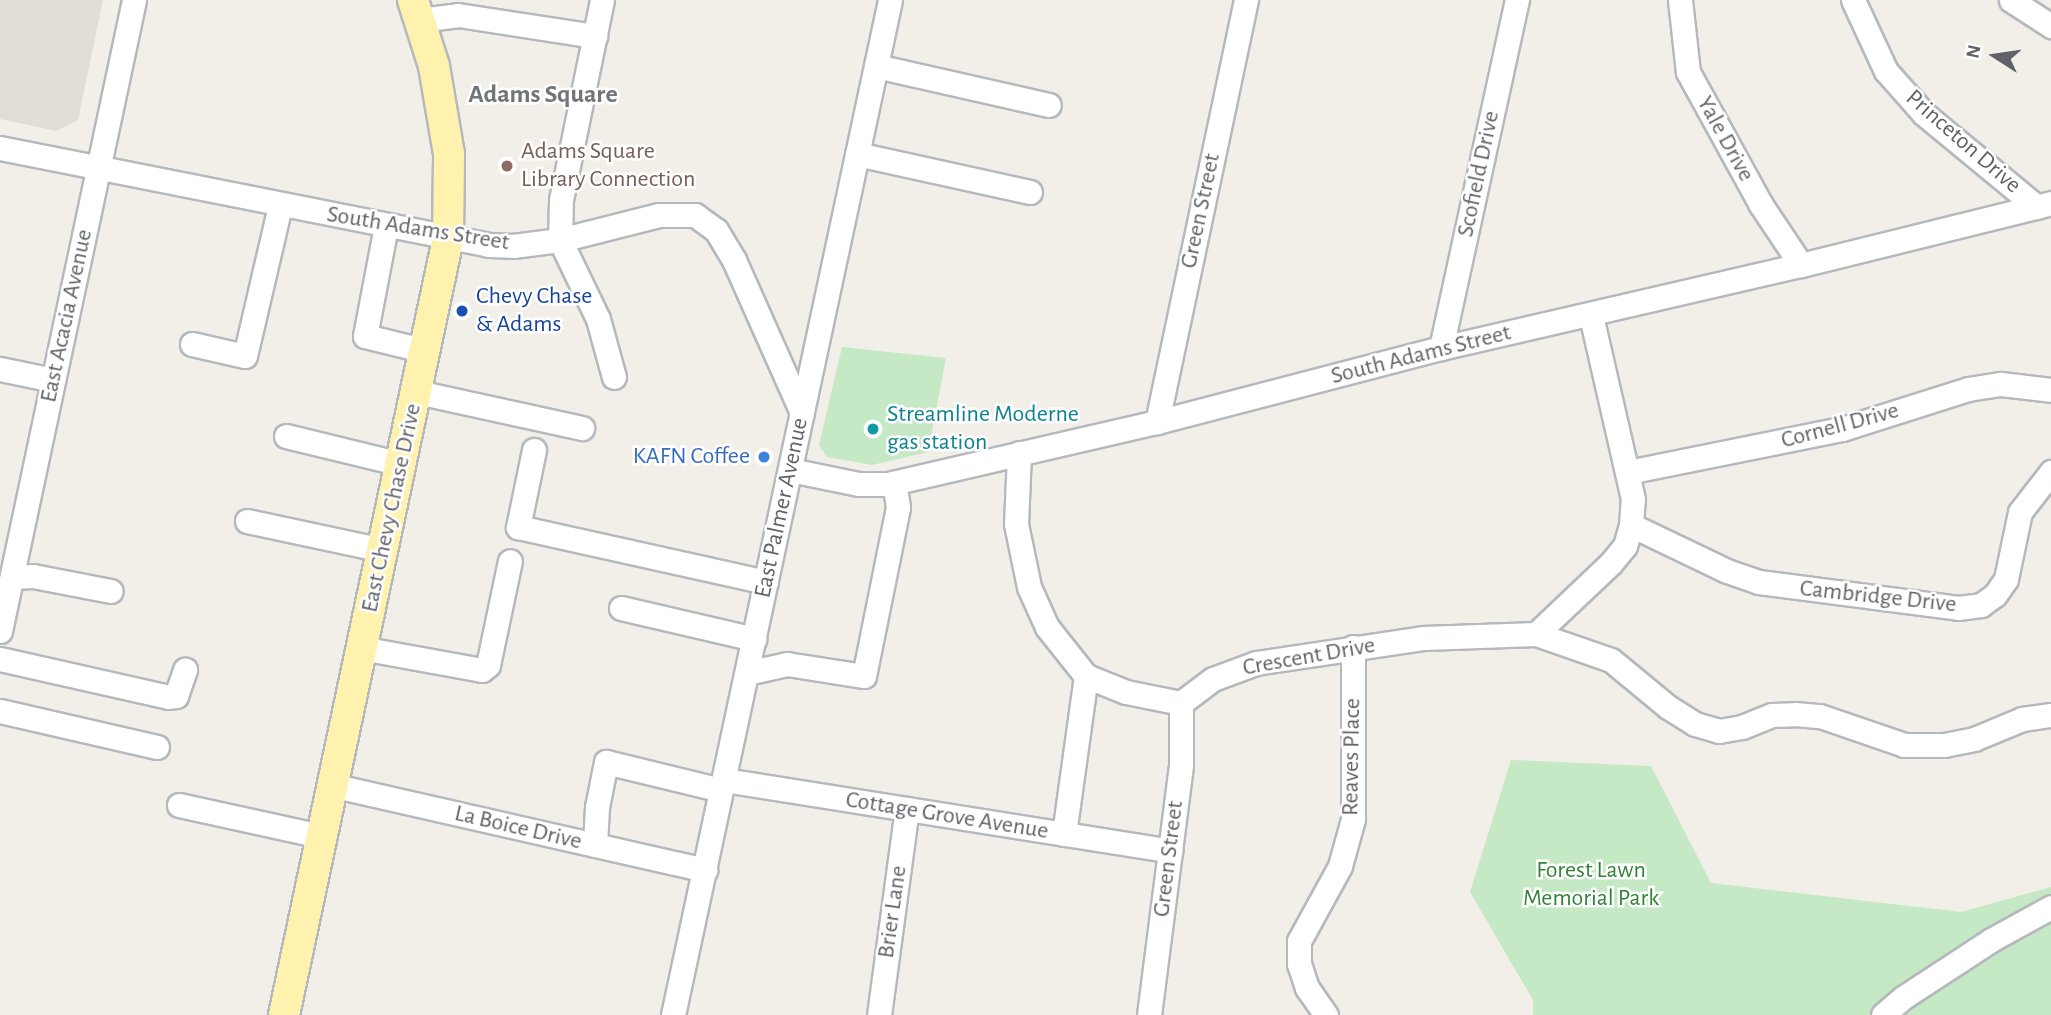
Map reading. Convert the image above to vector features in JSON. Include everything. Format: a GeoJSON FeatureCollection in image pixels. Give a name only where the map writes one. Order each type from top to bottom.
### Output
{"type":"FeatureCollection","features":[{"type":"Feature","properties":{"kind":"main road","name":"East Chevy Chase Drive"},"geometry":{"type":"LineString","coordinates":[[284,1015],[448,239],[449,154],[434,66],[416,10]]}},
{"type":"Feature","properties":{"kind":"street","name":"East Acacia Avenue"},"geometry":{"type":"LineString","coordinates":[[0,631],[134,0]]}},
{"type":"Feature","properties":{"kind":"street"},"geometry":{"type":"LineString","coordinates":[[602,0],[561,200],[560,240],[598,319],[614,377]]}},
{"type":"Feature","properties":{"kind":"street","name":"East Palmer Avenue"},"geometry":{"type":"LineString","coordinates":[[673,1015],[890,0]]}},
{"type":"Feature","properties":{"kind":"street","name":"Green Street"},"geometry":{"type":"LineString","coordinates":[[1157,422],[1246,0]]}},
{"type":"Feature","properties":{"kind":"street","name":"Scofield Drive"},"geometry":{"type":"LineString","coordinates":[[1441,348],[1517,0]]}},
{"type":"Feature","properties":{"kind":"street","name":"Yale Drive"},"geometry":{"type":"LineString","coordinates":[[1680,0],[1688,72],[1761,205],[1801,265]]}},
{"type":"Feature","properties":{"kind":"street","name":"Princeton Drive"},"geometry":{"type":"LineString","coordinates":[[1853,0],[1886,71],[1924,114],[2044,205]]}},
{"type":"Feature","properties":{"kind":"street"},"geometry":{"type":"LineString","coordinates":[[2011,0],[2051,26]]}},
{"type":"Feature","properties":{"kind":"street"},"geometry":{"type":"LineString","coordinates":[[416,10],[594,36]]}},
{"type":"Feature","properties":{"kind":"street"},"geometry":{"type":"LineString","coordinates":[[876,66],[1049,105]]}},
{"type":"Feature","properties":{"kind":"street","name":"South Adams Street"},"geometry":{"type":"LineString","coordinates":[[0,148],[448,239],[513,246],[560,240],[672,214],[695,215],[710,224],[734,260],[802,413]]}},
{"type":"Feature","properties":{"kind":"street"},"geometry":{"type":"LineString","coordinates":[[857,154],[1030,192]]}},
{"type":"Feature","properties":{"kind":"street"},"geometry":{"type":"LineString","coordinates":[[192,344],[245,355],[280,205]]}},
{"type":"Feature","properties":{"kind":"street","name":"South Adams Street"},"geometry":{"type":"LineString","coordinates":[[790,470],[859,484],[894,483],[1157,422],[1441,348],[1591,315],[2044,205]]}},
{"type":"Feature","properties":{"kind":"street"},"geometry":{"type":"LineString","coordinates":[[386,226],[365,336],[426,351]]}},
{"type":"Feature","properties":{"kind":"street"},"geometry":{"type":"LineString","coordinates":[[1591,315],[1628,472],[1633,499],[1631,525],[1625,546],[1611,563],[1536,634],[1611,660],[1677,713],[1695,724],[1719,731],[1742,727],[1772,715],[1795,713],[1820,716],[1905,745],[1944,745],[1974,739],[2022,719],[2051,715]]}},
{"type":"Feature","properties":{"kind":"street"},"geometry":{"type":"LineString","coordinates":[[0,369],[54,380]]}},
{"type":"Feature","properties":{"kind":"street","name":"Cornell Drive"},"geometry":{"type":"LineString","coordinates":[[1628,472],[1842,429],[1968,389],[2001,384],[2051,390]]}},
{"type":"Feature","properties":{"kind":"street"},"geometry":{"type":"LineString","coordinates":[[417,392],[582,428]]}},
{"type":"Feature","properties":{"kind":"street"},"geometry":{"type":"LineString","coordinates":[[286,436],[401,464]]}},
{"type":"Feature","properties":{"kind":"street"},"geometry":{"type":"LineString","coordinates":[[534,450],[518,527],[766,582]]}},
{"type":"Feature","properties":{"kind":"street"},"geometry":{"type":"LineString","coordinates":[[1019,453],[1016,524],[1029,587],[1047,627],[1086,676],[1126,692],[1181,703]]}},
{"type":"Feature","properties":{"kind":"street","name":"Cambridge Drive"},"geometry":{"type":"LineString","coordinates":[[1631,525],[1727,571],[1759,582],[1958,608],[1981,605],[1995,595],[2006,579],[2020,512],[2051,472]]}},
{"type":"Feature","properties":{"kind":"street"},"geometry":{"type":"LineString","coordinates":[[747,673],[787,664],[864,676],[898,507],[894,483]]}},
{"type":"Feature","properties":{"kind":"street"},"geometry":{"type":"LineString","coordinates":[[247,521],[383,550]]}},
{"type":"Feature","properties":{"kind":"street"},"geometry":{"type":"LineString","coordinates":[[361,648],[482,670],[488,665],[510,561]]}},
{"type":"Feature","properties":{"kind":"street"},"geometry":{"type":"LineString","coordinates":[[12,577],[33,576],[111,591]]}},
{"type":"Feature","properties":{"kind":"street"},"geometry":{"type":"LineString","coordinates":[[621,608],[754,639]]}},
{"type":"Feature","properties":{"kind":"street","name":"Crescent Drive"},"geometry":{"type":"LineString","coordinates":[[1181,703],[1213,679],[1256,663],[1424,638],[1536,634]]}},
{"type":"Feature","properties":{"kind":"street","name":"Reaves Place"},"geometry":{"type":"LineString","coordinates":[[1326,1015],[1307,988],[1299,964],[1299,941],[1340,866],[1353,819],[1353,647]]}},
{"type":"Feature","properties":{"kind":"street"},"geometry":{"type":"LineString","coordinates":[[0,659],[168,697],[176,696],[185,670]]}},
{"type":"Feature","properties":{"kind":"street"},"geometry":{"type":"LineString","coordinates":[[1064,834],[1086,676]]}},
{"type":"Feature","properties":{"kind":"street","name":"Green Street"},"geometry":{"type":"LineString","coordinates":[[1149,1015],[1181,765],[1181,703]]}},
{"type":"Feature","properties":{"kind":"street"},"geometry":{"type":"LineString","coordinates":[[0,712],[157,747]]}},
{"type":"Feature","properties":{"kind":"street","name":"Cottage Grove Avenue"},"geometry":{"type":"LineString","coordinates":[[595,845],[597,807],[606,762],[723,785],[907,809],[1170,851]]}},
{"type":"Feature","properties":{"kind":"street","name":"La Boice Drive"},"geometry":{"type":"LineString","coordinates":[[331,785],[705,870]]}},
{"type":"Feature","properties":{"kind":"street"},"geometry":{"type":"LineString","coordinates":[[179,805],[321,836]]}},
{"type":"Feature","properties":{"kind":"street","name":"Brier Lane"},"geometry":{"type":"LineString","coordinates":[[879,1015],[907,809]]}},
{"type":"Feature","properties":{"kind":"street"},"geometry":{"type":"LineString","coordinates":[[1883,1015],[1904,997],[1991,940],[2051,907]]}},
{"type":"Feature","properties":{"kind":"shaded area"},"geometry":{"type":"Polygon","coordinates":[[[0,0],[103,0],[78,120],[56,131],[0,119],[0,0]]]}},
{"type":"Feature","properties":{"kind":"green space"},"geometry":{"type":"Polygon","coordinates":[[[842,347],[946,358],[928,452],[872,465],[827,457],[819,445],[842,347]]]}},
{"type":"Feature","properties":{"kind":"green space","name":"Forest Lawn Memorial Park"},"geometry":{"type":"Polygon","coordinates":[[[1511,760],[1651,766],[1711,883],[1961,912],[2051,887],[2051,1015],[1533,1015],[1533,1000],[1470,892],[1511,760]]]}},
{"type":"Feature","properties":{"kind":"place","name":"Adams Square Library Connection"},"geometry":{"type":"Point","coordinates":[507,166]}},
{"type":"Feature","properties":{"kind":"place","name":"Chevy Chase & Adams"},"geometry":{"type":"Point","coordinates":[462,311]}},
{"type":"Feature","properties":{"kind":"place","name":"Streamline Moderne gas station"},"geometry":{"type":"Point","coordinates":[873,429]}},
{"type":"Feature","properties":{"kind":"place","name":"KAFN Coffee"},"geometry":{"type":"Point","coordinates":[764,457]}},
{"type":"Feature","properties":{"kind":"district","name":"Adams Square"},"geometry":{"type":"Point","coordinates":[543,95]}}]}
